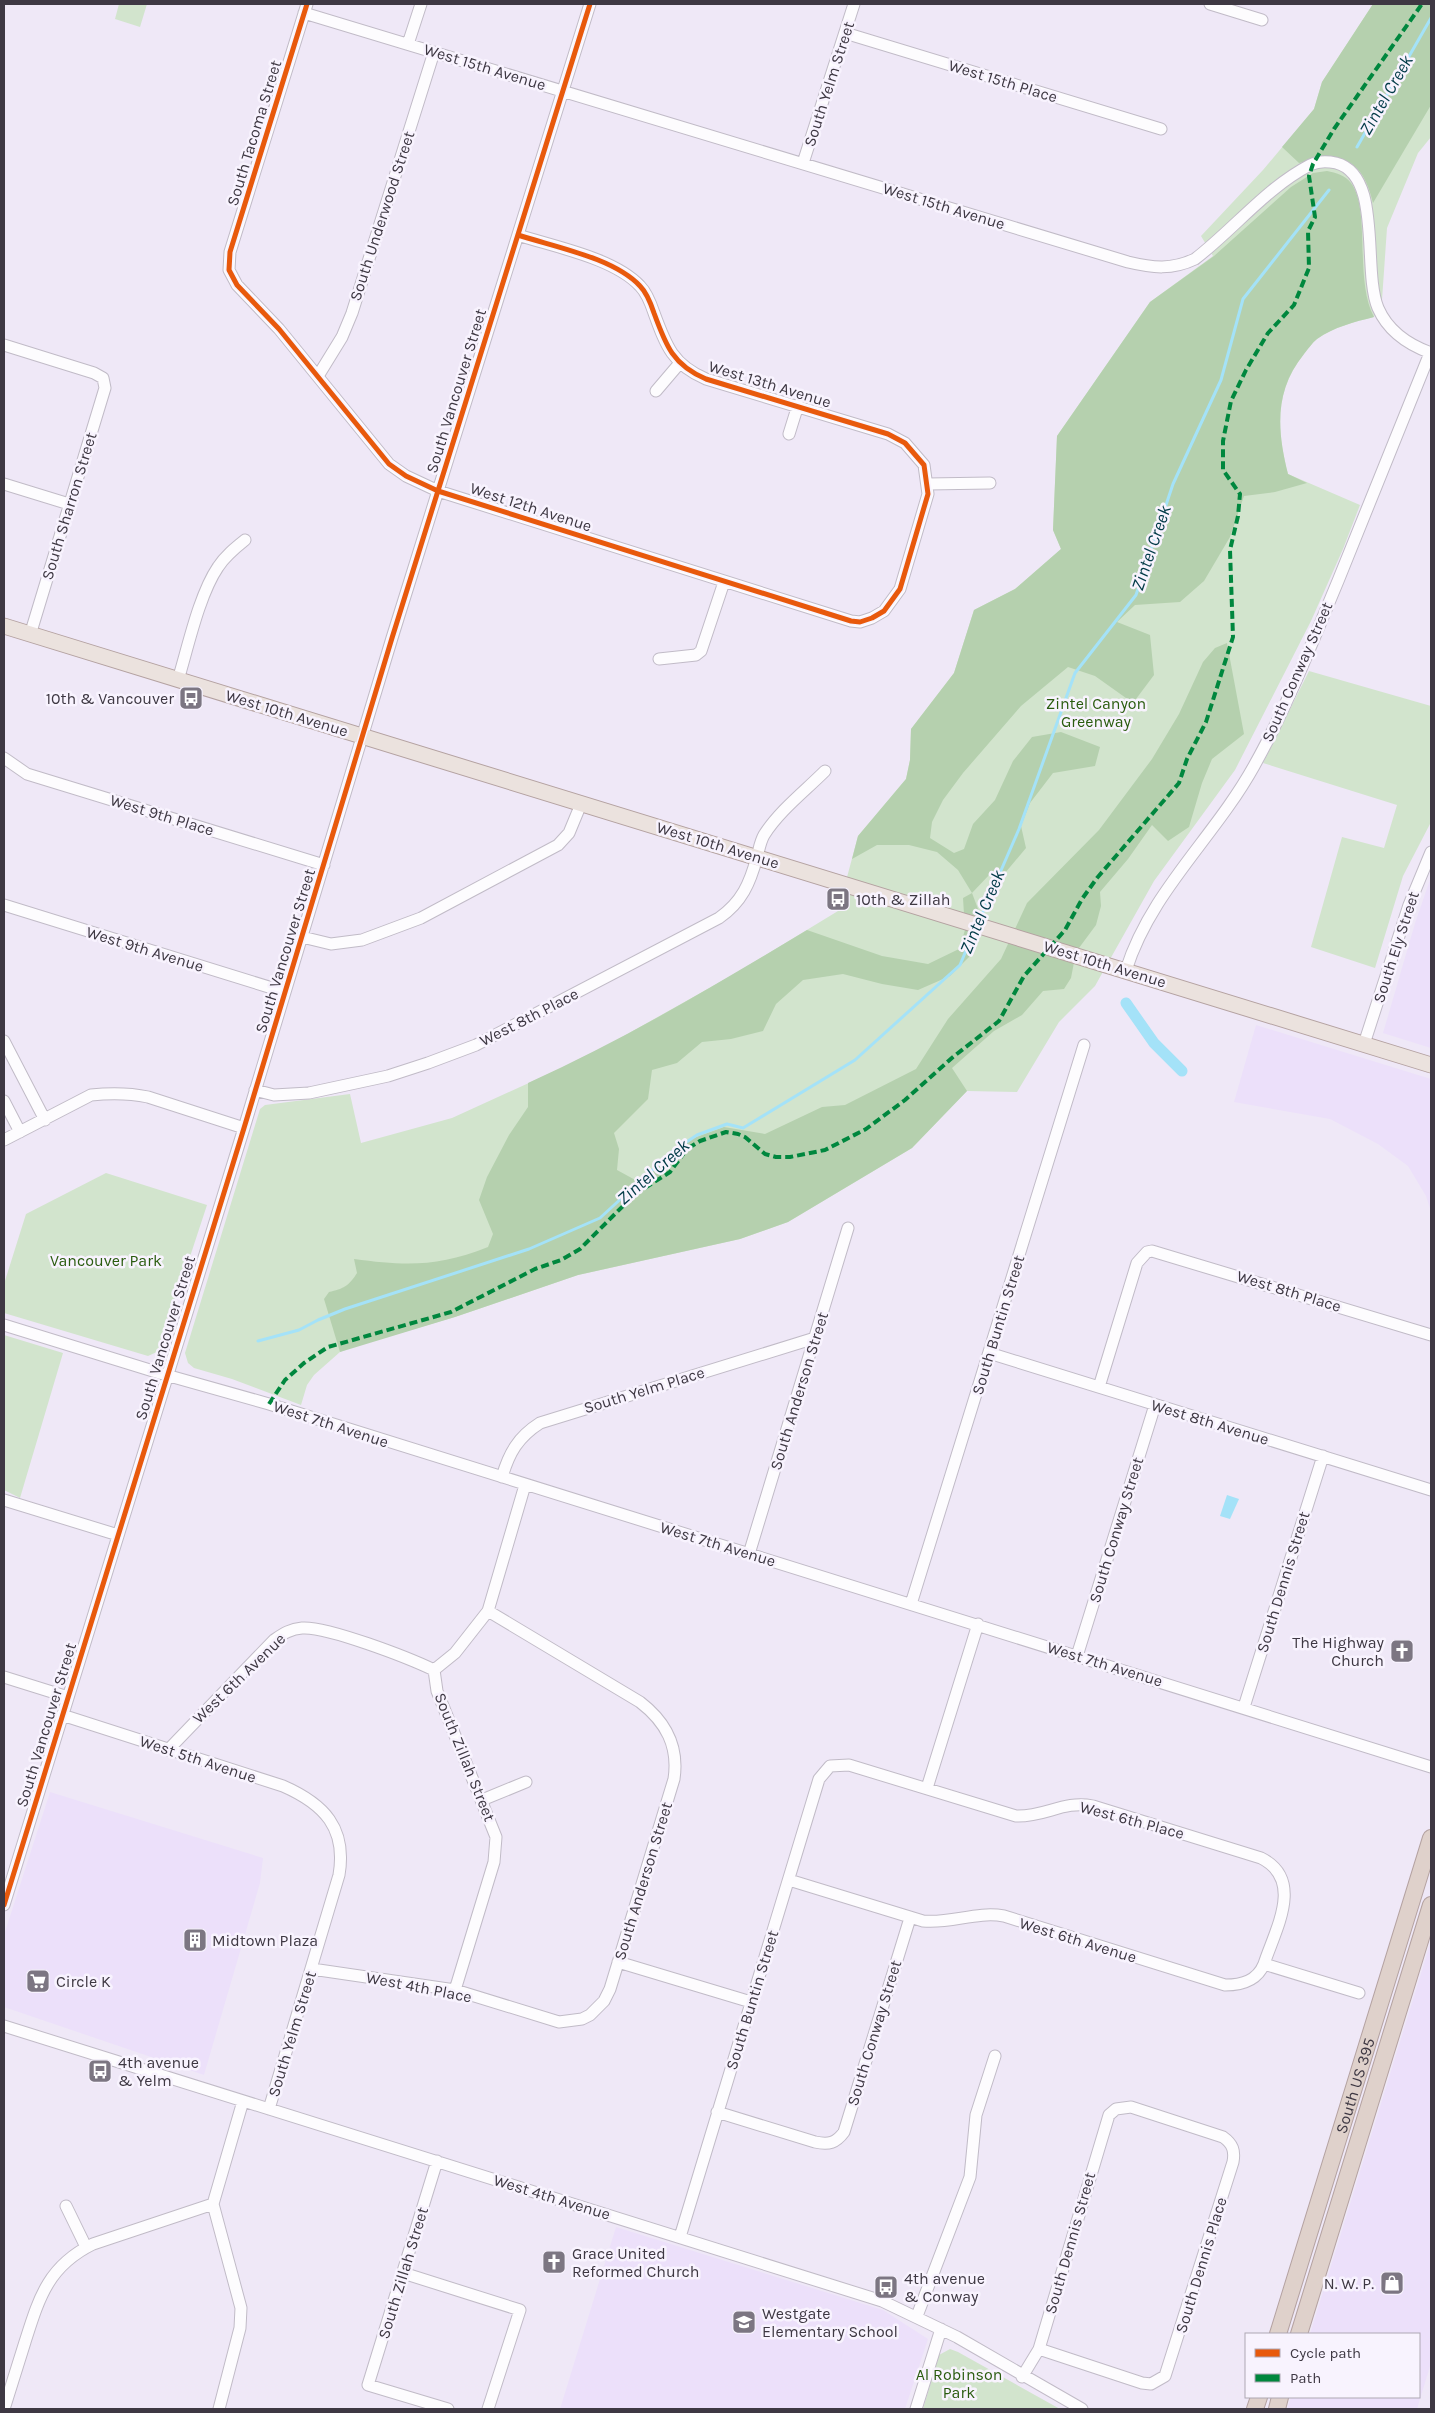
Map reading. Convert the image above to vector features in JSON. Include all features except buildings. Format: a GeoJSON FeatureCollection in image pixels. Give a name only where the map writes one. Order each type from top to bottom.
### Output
{"type":"FeatureCollection","features":[{"type":"Feature","properties":{"kind":"highway","name":"South US 395"},"geometry":{"type":"LineString","coordinates":[[1278,2333],[1431,1838]]}},
{"type":"Feature","properties":{"kind":"highway","name":"South US 395"},"geometry":{"type":"LineString","coordinates":[[1299,2333],[1431,1905]]}},
{"type":"Feature","properties":{"kind":"main road","name":"West 10th Avenue"},"geometry":{"type":"LineString","coordinates":[[4,626],[1431,1065]]}},
{"type":"Feature","properties":{"kind":"street"},"geometry":{"type":"LineString","coordinates":[[408,44],[421,4]]}},
{"type":"Feature","properties":{"kind":"street","name":"South Vancouver Street"},"geometry":{"type":"LineString","coordinates":[[4,1905],[166,1375],[256,1090],[362,736],[590,4]]}},
{"type":"Feature","properties":{"kind":"street","name":"South Yelm Street"},"geometry":{"type":"LineString","coordinates":[[804,163],[854,4]]}},
{"type":"Feature","properties":{"kind":"street"},"geometry":{"type":"LineString","coordinates":[[1210,4],[1262,20]]}},
{"type":"Feature","properties":{"kind":"street","name":"West 15th Avenue"},"geometry":{"type":"LineString","coordinates":[[306,8],[434,52],[1128,262],[1156,268],[1183,265],[1195,259],[1274,190],[1311,165],[1326,162],[1343,165],[1357,178],[1365,196],[1370,270],[1378,307],[1390,327],[1401,337],[1431,353]]}},
{"type":"Feature","properties":{"kind":"street","name":"South Tacoma Street"},"geometry":{"type":"LineString","coordinates":[[229,270],[230,252],[306,8]]}},
{"type":"Feature","properties":{"kind":"street","name":"West 15th Place"},"geometry":{"type":"LineString","coordinates":[[845,33],[1161,129]]}},
{"type":"Feature","properties":{"kind":"street","name":"South Underwood Street"},"geometry":{"type":"LineString","coordinates":[[318,376],[342,337],[352,313],[434,52]]}},
{"type":"Feature","properties":{"kind":"street","name":"West 13th Avenue"},"geometry":{"type":"LineString","coordinates":[[518,235],[611,265],[631,278],[642,287],[651,304],[668,349],[679,364],[690,372],[706,379],[888,434],[905,443],[924,465],[928,484]]}},
{"type":"Feature","properties":{"kind":"street","name":"West 12th Avenue"},"geometry":{"type":"LineString","coordinates":[[229,270],[237,285],[279,329],[389,464],[406,476],[438,491],[724,582],[860,622],[884,611],[900,589],[920,530],[928,494],[928,484]]}},
{"type":"Feature","properties":{"kind":"street","name":"South Sharron Street"},"geometry":{"type":"LineString","coordinates":[[4,345],[94,373],[102,378],[105,388],[30,635]]}},
{"type":"Feature","properties":{"kind":"street","name":"South Conway Street"},"geometry":{"type":"LineString","coordinates":[[1126,970],[1134,943],[1150,912],[1232,801],[1273,729],[1316,634],[1431,353]]}},
{"type":"Feature","properties":{"kind":"street"},"geometry":{"type":"LineString","coordinates":[[656,391],[679,364]]}},
{"type":"Feature","properties":{"kind":"street"},"geometry":{"type":"LineString","coordinates":[[789,434],[798,406]]}},
{"type":"Feature","properties":{"kind":"street"},"geometry":{"type":"LineString","coordinates":[[928,484],[990,483]]}},
{"type":"Feature","properties":{"kind":"street"},"geometry":{"type":"LineString","coordinates":[[4,484],[69,504]]}},
{"type":"Feature","properties":{"kind":"street"},"geometry":{"type":"LineString","coordinates":[[178,680],[198,615],[217,568],[231,551],[245,540]]}},
{"type":"Feature","properties":{"kind":"street"},"geometry":{"type":"LineString","coordinates":[[659,659],[696,656],[701,652],[724,582]]}},
{"type":"Feature","properties":{"kind":"street","name":"West 9th Place"},"geometry":{"type":"LineString","coordinates":[[4,758],[27,774],[324,865]]}},
{"type":"Feature","properties":{"kind":"street","name":"West 8th Place"},"geometry":{"type":"LineString","coordinates":[[256,1090],[281,1096],[353,1084],[388,1076],[476,1045],[719,918],[730,910],[742,897],[751,878],[762,838],[770,826],[825,771]]}},
{"type":"Feature","properties":{"kind":"street"},"geometry":{"type":"LineString","coordinates":[[302,937],[325,943],[345,944],[362,940],[421,918],[558,845],[569,833],[581,804]]}},
{"type":"Feature","properties":{"kind":"street","name":"South Ely Street"},"geometry":{"type":"LineString","coordinates":[[1364,1044],[1414,892],[1431,852]]}},
{"type":"Feature","properties":{"kind":"street","name":"West 9th Avenue"},"geometry":{"type":"LineString","coordinates":[[4,905],[285,992]]}},
{"type":"Feature","properties":{"kind":"street"},"geometry":{"type":"LineString","coordinates":[[4,1041],[45,1120]]}},
{"type":"Feature","properties":{"kind":"street","name":"South Buntin Street"},"geometry":{"type":"LineString","coordinates":[[911,1604],[1084,1045]]}},
{"type":"Feature","properties":{"kind":"street"},"geometry":{"type":"LineString","coordinates":[[4,1140],[91,1095],[116,1093],[148,1097],[244,1128]]}},
{"type":"Feature","properties":{"kind":"street"},"geometry":{"type":"LineString","coordinates":[[4,1101],[20,1132]]}},
{"type":"Feature","properties":{"kind":"street","name":"South Anderson Street"},"geometry":{"type":"LineString","coordinates":[[749,1554],[848,1228]]}},
{"type":"Feature","properties":{"kind":"street","name":"West 8th Place"},"geometry":{"type":"LineString","coordinates":[[1099,1387],[1137,1263],[1147,1252],[1159,1251],[1431,1335]]}},
{"type":"Feature","properties":{"kind":"street","name":"West 7th Avenue"},"geometry":{"type":"LineString","coordinates":[[4,1325],[264,1403],[978,1624],[1431,1768]]}},
{"type":"Feature","properties":{"kind":"street","name":"South Yelm Place"},"geometry":{"type":"LineString","coordinates":[[502,1478],[514,1446],[529,1430],[540,1423],[815,1338]]}},
{"type":"Feature","properties":{"kind":"street","name":"West 8th Avenue"},"geometry":{"type":"LineString","coordinates":[[989,1353],[1431,1490]]}},
{"type":"Feature","properties":{"kind":"street","name":"South Conway Street"},"geometry":{"type":"LineString","coordinates":[[1076,1656],[1155,1405]]}},
{"type":"Feature","properties":{"kind":"street","name":"South Dennis Street"},"geometry":{"type":"LineString","coordinates":[[1244,1708],[1322,1456]]}},
{"type":"Feature","properties":{"kind":"street","name":"South Zillah Street"},"geometry":{"type":"LineString","coordinates":[[455,1990],[497,1848],[494,1827],[437,1691],[434,1670],[455,1653],[488,1611],[525,1484]]}},
{"type":"Feature","properties":{"kind":"street"},"geometry":{"type":"LineString","coordinates":[[4,1500],[118,1535]]}},
{"type":"Feature","properties":{"kind":"street","name":"South Anderson Street"},"geometry":{"type":"LineString","coordinates":[[488,1611],[640,1702],[654,1713],[669,1732],[676,1766],[674,1779],[618,1962],[604,2001],[596,2011],[582,2019]]}},
{"type":"Feature","properties":{"kind":"street"},"geometry":{"type":"LineString","coordinates":[[926,1788],[978,1624]]}},
{"type":"Feature","properties":{"kind":"street","name":"West 6th Avenue"},"geometry":{"type":"LineString","coordinates":[[168,1750],[274,1640],[288,1630],[302,1628],[328,1632],[434,1670]]}},
{"type":"Feature","properties":{"kind":"street"},"geometry":{"type":"LineString","coordinates":[[4,1677],[68,1697]]}},
{"type":"Feature","properties":{"kind":"street","name":"West 5th Avenue"},"geometry":{"type":"LineString","coordinates":[[62,1715],[283,1786],[307,1797],[328,1815]]}},
{"type":"Feature","properties":{"kind":"street","name":"West 6th Place"},"geometry":{"type":"LineString","coordinates":[[830,1766],[849,1765],[1016,1816],[1042,1814],[1070,1804],[1093,1806],[1268,1862],[1280,1873],[1286,1898],[1264,1964]]}},
{"type":"Feature","properties":{"kind":"street","name":"South Buntin Street"},"geometry":{"type":"LineString","coordinates":[[680,2237],[819,1779],[830,1766]]}},
{"type":"Feature","properties":{"kind":"street"},"geometry":{"type":"LineString","coordinates":[[482,1800],[526,1782]]}},
{"type":"Feature","properties":{"kind":"street","name":"South Yelm Street"},"geometry":{"type":"LineString","coordinates":[[269,2109],[312,1969],[341,1863],[339,1838],[328,1815]]}},
{"type":"Feature","properties":{"kind":"street","name":"West 6th Avenue"},"geometry":{"type":"LineString","coordinates":[[789,1880],[910,1918],[934,1923],[972,1916],[994,1914],[1004,1916],[1224,1985],[1241,1984],[1250,1981],[1256,1977],[1264,1964]]}},
{"type":"Feature","properties":{"kind":"street","name":"South Conway Street"},"geometry":{"type":"LineString","coordinates":[[717,2112],[816,2142],[832,2144],[844,2132],[910,1918]]}},
{"type":"Feature","properties":{"kind":"street"},"geometry":{"type":"LineString","coordinates":[[618,1962],[751,2002]]}},
{"type":"Feature","properties":{"kind":"street"},"geometry":{"type":"LineString","coordinates":[[1264,1964],[1359,1993]]}},
{"type":"Feature","properties":{"kind":"street","name":"West 4th Place"},"geometry":{"type":"LineString","coordinates":[[312,1969],[455,1990],[559,2022],[582,2019]]}},
{"type":"Feature","properties":{"kind":"street","name":"West 4th Avenue"},"geometry":{"type":"LineString","coordinates":[[4,2026],[861,2294],[917,2316],[1022,2377],[1082,2409]]}},
{"type":"Feature","properties":{"kind":"street"},"geometry":{"type":"LineString","coordinates":[[917,2316],[970,2177],[976,2115],[995,2056]]}},
{"type":"Feature","properties":{"kind":"street","name":"South Yelm Street"},"geometry":{"type":"LineString","coordinates":[[213,2204],[243,2100]]}},
{"type":"Feature","properties":{"kind":"street","name":"South Dennis Street"},"geometry":{"type":"LineString","coordinates":[[1022,2377],[1039,2350],[1106,2122],[1116,2109],[1131,2107],[1223,2137],[1232,2145]]}},
{"type":"Feature","properties":{"kind":"street","name":"South Dennis Place"},"geometry":{"type":"LineString","coordinates":[[1039,2350],[1142,2383],[1151,2384],[1165,2376],[1169,2369],[1233,2162],[1232,2145]]}},
{"type":"Feature","properties":{"kind":"street","name":"South Zillah Street"},"geometry":{"type":"LineString","coordinates":[[437,2161],[368,2385],[448,2409]]}},
{"type":"Feature","properties":{"kind":"street"},"geometry":{"type":"LineString","coordinates":[[4,2409],[42,2292],[57,2270],[86,2247],[213,2204],[241,2308],[240,2328],[219,2409]]}},
{"type":"Feature","properties":{"kind":"street"},"geometry":{"type":"LineString","coordinates":[[66,2206],[86,2247]]}},
{"type":"Feature","properties":{"kind":"street"},"geometry":{"type":"LineString","coordinates":[[403,2273],[520,2310],[488,2409]]}},
{"type":"Feature","properties":{"kind":"street"},"geometry":{"type":"LineString","coordinates":[[916,2409],[941,2329]]}},
{"type":"Feature","properties":{"kind":"shaded area"},"geometry":{"type":"Polygon","coordinates":[[[1431,877],[1431,1048],[1383,1033],[1416,920],[1431,877]]]}},
{"type":"Feature","properties":{"kind":"shaded area"},"geometry":{"type":"Polygon","coordinates":[[[1256,1025],[1431,1079],[1431,1211],[1426,1196],[1408,1166],[1378,1144],[1330,1119],[1234,1102],[1256,1025]]]}},
{"type":"Feature","properties":{"kind":"shaded area"},"geometry":{"type":"Polygon","coordinates":[[[50,1792],[263,1858],[260,1883],[204,2075],[4,2007],[4,1935],[50,1792]]]}},
{"type":"Feature","properties":{"kind":"shaded area"},"geometry":{"type":"Polygon","coordinates":[[[1431,1941],[1431,2363],[1417,2409],[1287,2409],[1291,2398],[1420,2398],[1420,2333],[1310,2333],[1431,1941]]]}},
{"type":"Feature","properties":{"kind":"shaded area","name":"Westgate Elementary School"},"geometry":{"type":"Polygon","coordinates":[[[616,2227],[883,2310],[928,2339],[905,2409],[560,2409],[616,2227]]]}},
{"type":"Feature","properties":{"kind":"green space"},"geometry":{"type":"Polygon","coordinates":[[[119,4],[147,4],[140,27],[115,19],[119,4]]]}},
{"type":"Feature","properties":{"kind":"green space","name":"Zintel Canyon Greenway"},"geometry":{"type":"Polygon","coordinates":[[[1373,4],[1431,4],[1431,137],[1418,153],[1387,228],[1382,300],[1374,317],[1337,328],[1313,342],[1294,368],[1287,382],[1283,397],[1280,427],[1288,474],[1360,505],[1311,621],[1235,770],[1154,881],[1095,986],[1059,1022],[1017,1092],[967,1091],[912,1148],[788,1222],[740,1239],[578,1275],[455,1317],[340,1352],[314,1375],[307,1385],[301,1405],[232,1379],[194,1368],[188,1363],[185,1353],[260,1109],[265,1105],[350,1094],[361,1143],[452,1118],[590,1055],[736,973],[838,911],[858,836],[906,779],[910,760],[911,729],[954,673],[974,610],[1015,589],[1061,549],[1053,530],[1057,436],[1150,302],[1213,256],[1201,236],[1263,170],[1314,109],[1322,82],[1373,4]]]}},
{"type":"Feature","properties":{"kind":"green space"},"geometry":{"type":"Polygon","coordinates":[[[1373,4],[1431,4],[1431,105],[1373,203],[1363,176],[1356,167],[1348,162],[1338,159],[1327,159],[1299,163],[1282,147],[1314,109],[1322,82],[1373,4]]]}},
{"type":"Feature","properties":{"kind":"green space"},"geometry":{"type":"Polygon","coordinates":[[[1327,171],[1343,176],[1349,180],[1357,195],[1362,227],[1365,284],[1368,302],[1374,317],[1337,328],[1317,339],[1294,368],[1287,382],[1283,397],[1280,426],[1284,458],[1288,474],[1307,483],[1275,492],[1244,496],[1230,537],[1204,581],[1180,602],[1135,605],[1117,622],[1150,635],[1154,675],[1133,703],[1095,676],[1068,667],[1021,706],[963,773],[943,800],[932,822],[930,838],[954,853],[964,849],[973,824],[995,800],[1013,761],[1032,737],[1061,732],[1100,747],[1095,766],[1053,773],[1030,803],[1021,826],[1026,848],[1005,873],[990,874],[972,893],[958,870],[937,852],[909,845],[877,845],[852,859],[858,836],[906,779],[910,760],[911,729],[954,673],[974,610],[1015,589],[1061,549],[1053,530],[1057,436],[1150,302],[1214,256],[1291,187],[1313,173],[1327,171]]]}},
{"type":"Feature","properties":{"kind":"green space"},"geometry":{"type":"Polygon","coordinates":[[[1227,643],[1244,734],[1212,759],[1202,783],[1189,827],[1168,841],[1152,825],[1128,859],[1100,892],[1101,906],[1096,925],[1076,952],[1071,978],[1064,989],[1043,991],[1022,1015],[994,1031],[952,1068],[967,1091],[912,1148],[788,1222],[740,1239],[578,1275],[455,1317],[340,1352],[324,1299],[329,1292],[345,1286],[357,1273],[354,1259],[406,1264],[422,1263],[470,1254],[488,1247],[493,1234],[479,1200],[487,1177],[509,1135],[528,1107],[528,1083],[635,1030],[807,930],[882,956],[928,964],[959,949],[965,930],[963,898],[972,893],[981,917],[974,952],[950,976],[918,990],[882,984],[843,974],[803,980],[776,1004],[763,1031],[731,1039],[702,1042],[677,1063],[652,1070],[648,1099],[614,1133],[619,1149],[617,1170],[639,1182],[691,1139],[724,1127],[765,1134],[822,1107],[845,1105],[916,1069],[948,1019],[1001,959],[1027,903],[1099,830],[1152,759],[1179,714],[1203,662],[1215,648],[1227,643]]]}},
{"type":"Feature","properties":{"kind":"green space"},"geometry":{"type":"Polygon","coordinates":[[[1309,671],[1431,706],[1431,822],[1403,876],[1375,968],[1311,947],[1342,837],[1384,848],[1397,805],[1263,763],[1309,671]]]}},
{"type":"Feature","properties":{"kind":"green space","name":"Vancouver Park"},"geometry":{"type":"Polygon","coordinates":[[[106,1173],[207,1205],[159,1351],[148,1356],[4,1313],[4,1284],[26,1214],[106,1173]]]}},
{"type":"Feature","properties":{"kind":"green space"},"geometry":{"type":"Polygon","coordinates":[[[4,1335],[63,1353],[20,1498],[4,1490],[4,1335]]]}},
{"type":"Feature","properties":{"kind":"green space","name":"Al Robinson Park"},"geometry":{"type":"Polygon","coordinates":[[[950,2349],[1060,2409],[923,2409],[939,2355],[950,2349]]]}},
{"type":"Feature","properties":{"kind":"water"},"geometry":{"type":"Polygon","coordinates":[[[1227,1495],[1239,1499],[1230,1519],[1220,1516],[1227,1495]]]}},
{"type":"Feature","properties":{"kind":"waterway","name":"Zintel Creek"},"geometry":{"type":"LineString","coordinates":[[1357,147],[1431,18]]}},
{"type":"Feature","properties":{"kind":"waterway","name":"Zintel Creek"},"geometry":{"type":"LineString","coordinates":[[979,921],[1019,829],[1075,673],[1136,595],[1173,484],[1221,380],[1243,299],[1329,190]]}},
{"type":"Feature","properties":{"kind":"waterway","name":"Zintel Creek"},"geometry":{"type":"LineString","coordinates":[[258,1341],[299,1330],[345,1309],[529,1249],[600,1218],[673,1151],[697,1135],[727,1124],[743,1128],[855,1060],[960,965],[975,929]]}},
{"type":"Feature","properties":{"kind":"waterway"},"geometry":{"type":"LineString","coordinates":[[1126,1003],[1154,1043],[1182,1071]]}},
{"type":"Feature","properties":{"kind":"marked path"},"geometry":{"type":"LineString","coordinates":[[269,1404],[285,1380],[304,1363],[328,1347],[451,1312],[535,1269],[561,1260],[580,1249],[634,1195],[670,1172],[687,1149],[700,1141],[726,1132],[738,1134],[745,1137],[765,1154],[776,1157],[790,1157],[825,1150],[866,1129],[905,1100],[953,1057],[999,1021],[1024,976],[1065,930],[1082,899],[1097,878],[1179,783],[1187,759],[1206,722],[1233,637],[1230,550],[1238,516],[1240,494],[1223,470],[1223,441],[1231,401],[1246,370],[1268,333],[1294,305],[1309,268],[1308,231],[1315,217],[1309,176],[1313,164],[1334,129],[1422,4]]}},
{"type":"Feature","properties":{"kind":"cycle path"},"geometry":{"type":"LineString","coordinates":[[307,4],[230,252],[229,270],[237,285],[279,329],[389,464],[406,476],[438,491],[851,621],[860,622],[884,611],[900,589],[928,494],[924,465],[905,443],[888,434],[706,379],[678,361],[672,353],[647,295],[629,276],[583,254],[518,235]]}},
{"type":"Feature","properties":{"kind":"cycle path"},"geometry":{"type":"LineString","coordinates":[[4,1905],[244,1128],[392,638],[590,4]]}},
{"type":"Feature","properties":{"kind":"place","name":"10th & Vancouver"},"geometry":{"type":"Point","coordinates":[191,698]}},
{"type":"Feature","properties":{"kind":"place","name":"10th & Zillah"},"geometry":{"type":"Point","coordinates":[838,899]}},
{"type":"Feature","properties":{"kind":"place","name":"The Highway Church"},"geometry":{"type":"Point","coordinates":[1402,1651]}},
{"type":"Feature","properties":{"kind":"place","name":"Midtown Plaza"},"geometry":{"type":"Point","coordinates":[195,1940]}},
{"type":"Feature","properties":{"kind":"place","name":"Circle K"},"geometry":{"type":"Point","coordinates":[38,1981]}},
{"type":"Feature","properties":{"kind":"place","name":"4th avenue & Yelm"},"geometry":{"type":"Point","coordinates":[100,2071]}},
{"type":"Feature","properties":{"kind":"place","name":"Grace United Reformed Church"},"geometry":{"type":"Point","coordinates":[554,2262]}},
{"type":"Feature","properties":{"kind":"place","name":"N. W. P."},"geometry":{"type":"Point","coordinates":[1392,2283]}},
{"type":"Feature","properties":{"kind":"place","name":"4th avenue & Conway"},"geometry":{"type":"Point","coordinates":[886,2287]}},
{"type":"Feature","properties":{"kind":"place","name":"Westgate Elementary School"},"geometry":{"type":"Point","coordinates":[744,2322]}}]}
